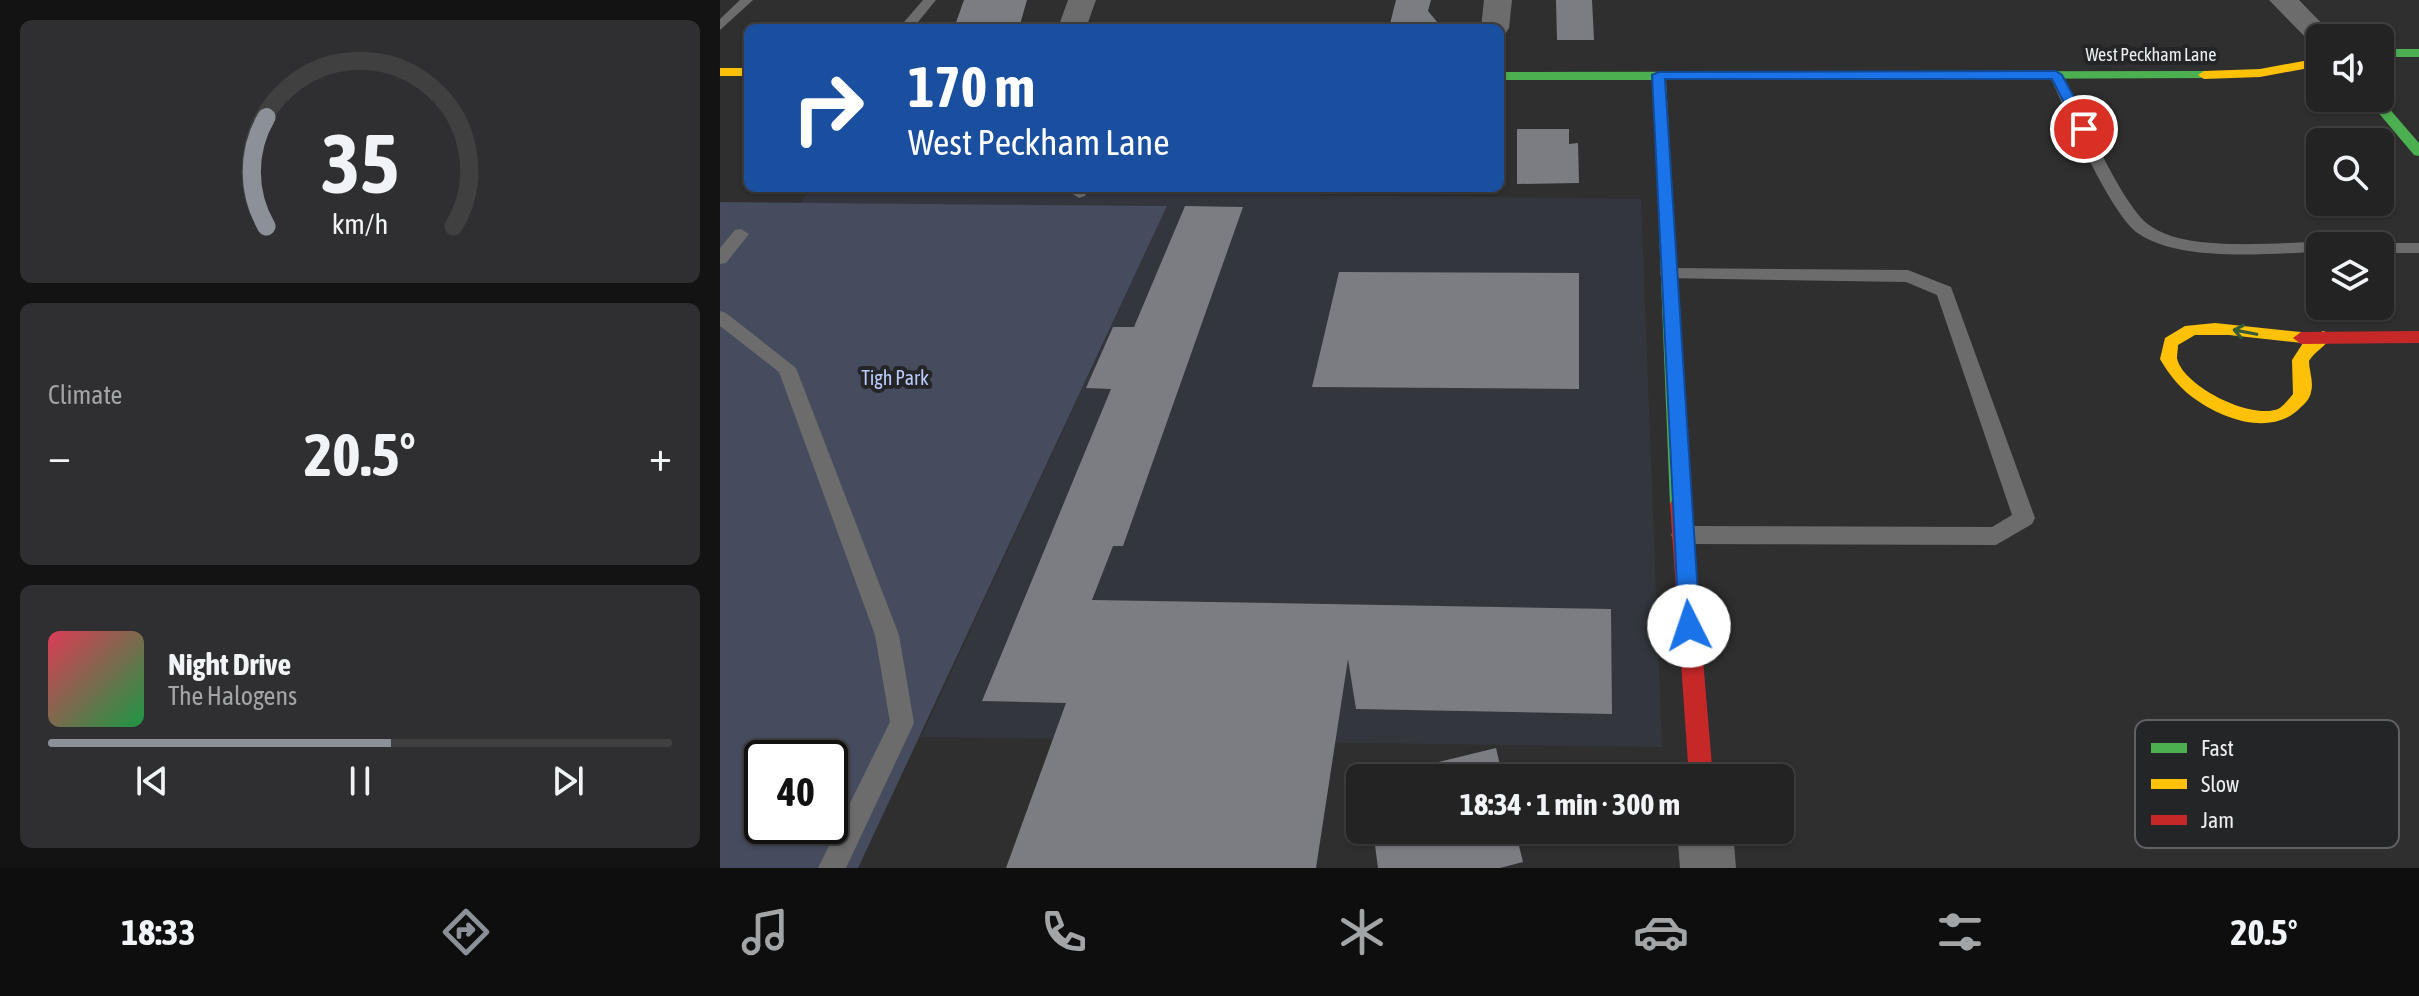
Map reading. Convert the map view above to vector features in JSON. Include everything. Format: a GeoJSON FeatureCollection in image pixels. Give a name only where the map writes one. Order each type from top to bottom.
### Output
{"type":"FeatureCollection","features":[{"type":"Feature","properties":{"kind":"street"},"geometry":{"type":"LineString","coordinates":[[1073,24],[1082,0]]}},
{"type":"Feature","properties":{"kind":"street"},"geometry":{"type":"LineString","coordinates":[[1495,24],[1498,0]]}},
{"type":"Feature","properties":{"kind":"street"},"geometry":{"type":"LineString","coordinates":[[2283,0],[2308,24]]}},
{"type":"Feature","properties":{"kind":"street"},"geometry":{"type":"LineString","coordinates":[[2394,53],[2419,53]]}},
{"type":"Feature","properties":{"kind":"street","name":"West Peckham Lane"},"geometry":{"type":"LineString","coordinates":[[1504,76],[2225,75],[2260,73],[2306,65]]}},
{"type":"Feature","properties":{"kind":"street"},"geometry":{"type":"LineString","coordinates":[[720,72],[744,72]]}},
{"type":"Feature","properties":{"kind":"street"},"geometry":{"type":"LineString","coordinates":[[1659,75],[1682,535],[1700,764]]}},
{"type":"Feature","properties":{"kind":"street"},"geometry":{"type":"LineString","coordinates":[[2385,112],[2419,152]]}},
{"type":"Feature","properties":{"kind":"street"},"geometry":{"type":"LineString","coordinates":[[2323,337],[2306,347],[2300,356],[2302,396],[2295,406],[2270,416],[2240,413],[2202,399],[2176,376],[2168,355],[2170,345],[2179,335],[2207,328],[2268,336],[2419,337]]}},
{"type":"Feature","properties":{"kind":"street"},"geometry":{"type":"LineString","coordinates":[[1706,844],[1708,868]]}},
{"type":"Feature","properties":{"kind":"lane"},"geometry":{"type":"LineString","coordinates":[[720,26],[747,0]]}},
{"type":"Feature","properties":{"kind":"lane"},"geometry":{"type":"LineString","coordinates":[[909,24],[930,0]]}},
{"type":"Feature","properties":{"kind":"lane"},"geometry":{"type":"LineString","coordinates":[[2056,75],[2126,209],[2144,230],[2194,245],[2306,247]]}},
{"type":"Feature","properties":{"kind":"lane"},"geometry":{"type":"LineString","coordinates":[[720,259],[741,234]]}},
{"type":"Feature","properties":{"kind":"lane"},"geometry":{"type":"LineString","coordinates":[[2394,248],[2419,248]]}},
{"type":"Feature","properties":{"kind":"lane"},"geometry":{"type":"LineString","coordinates":[[1669,274],[1908,276],[1945,291],[2024,518],[1996,536],[1682,535]]}},
{"type":"Feature","properties":{"kind":"lane"},"geometry":{"type":"LineString","coordinates":[[720,317],[787,368],[887,635],[902,723],[832,868]]}},
{"type":"Feature","properties":{"kind":"shaded area"},"geometry":{"type":"Polygon","coordinates":[[[808,192],[1322,192],[1322,195],[1641,199],[1662,747],[921,737],[1167,206],[800,203],[808,192]]]}},
{"type":"Feature","properties":{"kind":"green space","name":"Tigh Park"},"geometry":{"type":"Polygon","coordinates":[[[720,202],[1167,206],[858,868],[720,868],[720,202]]]}},
{"type":"Feature","properties":{"kind":"building"},"geometry":{"type":"Polygon","coordinates":[[[964,0],[1027,0],[1020,24],[955,24],[964,0]]]}},
{"type":"Feature","properties":{"kind":"building"},"geometry":{"type":"Polygon","coordinates":[[[1396,0],[1431,0],[1428,11],[1439,24],[1390,24],[1396,0]]]}},
{"type":"Feature","properties":{"kind":"building"},"geometry":{"type":"Polygon","coordinates":[[[1556,0],[1592,0],[1594,40],[1557,40],[1556,0]]]}},
{"type":"Feature","properties":{"kind":"building"},"geometry":{"type":"Polygon","coordinates":[[[1517,129],[1569,129],[1569,144],[1578,143],[1579,183],[1517,184],[1517,129]]]}},
{"type":"Feature","properties":{"kind":"building"},"geometry":{"type":"Polygon","coordinates":[[[1185,206],[1243,207],[1123,546],[1113,546],[1092,600],[1611,609],[1612,714],[1356,709],[1348,659],[1316,868],[1006,868],[1066,703],[982,701],[1111,389],[1086,388],[1113,327],[1134,327],[1185,206]]]}},
{"type":"Feature","properties":{"kind":"building"},"geometry":{"type":"Polygon","coordinates":[[[1339,272],[1579,273],[1579,389],[1312,387],[1339,272]]]}},
{"type":"Feature","properties":{"kind":"building"},"geometry":{"type":"Polygon","coordinates":[[[1496,748],[1500,764],[1430,764],[1496,748]]]}},
{"type":"Feature","properties":{"kind":"building"},"geometry":{"type":"Polygon","coordinates":[[[1375,844],[1518,844],[1523,862],[1500,868],[1378,868],[1375,844]]]}},
{"type":"Feature","properties":{"kind":"traffic: fast"},"geometry":{"type":"LineString","coordinates":[[2394,53],[2419,53]]}},
{"type":"Feature","properties":{"kind":"traffic: fast"},"geometry":{"type":"LineString","coordinates":[[1659,75],[1680,504]]}},
{"type":"Feature","properties":{"kind":"traffic: fast"},"geometry":{"type":"LineString","coordinates":[[1504,76],[2204,75]]}},
{"type":"Feature","properties":{"kind":"traffic: fast"},"geometry":{"type":"LineString","coordinates":[[2385,112],[2419,152]]}},
{"type":"Feature","properties":{"kind":"traffic: slow"},"geometry":{"type":"LineString","coordinates":[[2204,75],[2260,73],[2306,65]]}},
{"type":"Feature","properties":{"kind":"traffic: slow"},"geometry":{"type":"LineString","coordinates":[[720,72],[744,72]]}},
{"type":"Feature","properties":{"kind":"traffic: slow"},"geometry":{"type":"LineString","coordinates":[[2301,338],[2202,328],[2191,330],[2170,342],[2169,359],[2181,379],[2204,397],[2231,411],[2260,418],[2285,414],[2301,397],[2300,360],[2310,346],[2323,337]]}},
{"type":"Feature","properties":{"kind":"traffic: jam"},"geometry":{"type":"LineString","coordinates":[[2301,338],[2419,337]]}},
{"type":"Feature","properties":{"kind":"traffic: jam"},"geometry":{"type":"LineString","coordinates":[[1680,504],[1700,764]]}},
{"type":"Feature","properties":{"kind":"route"},"geometry":{"type":"LineString","coordinates":[[1689,626],[1659,75],[2056,75],[2084,129]]}}]}
